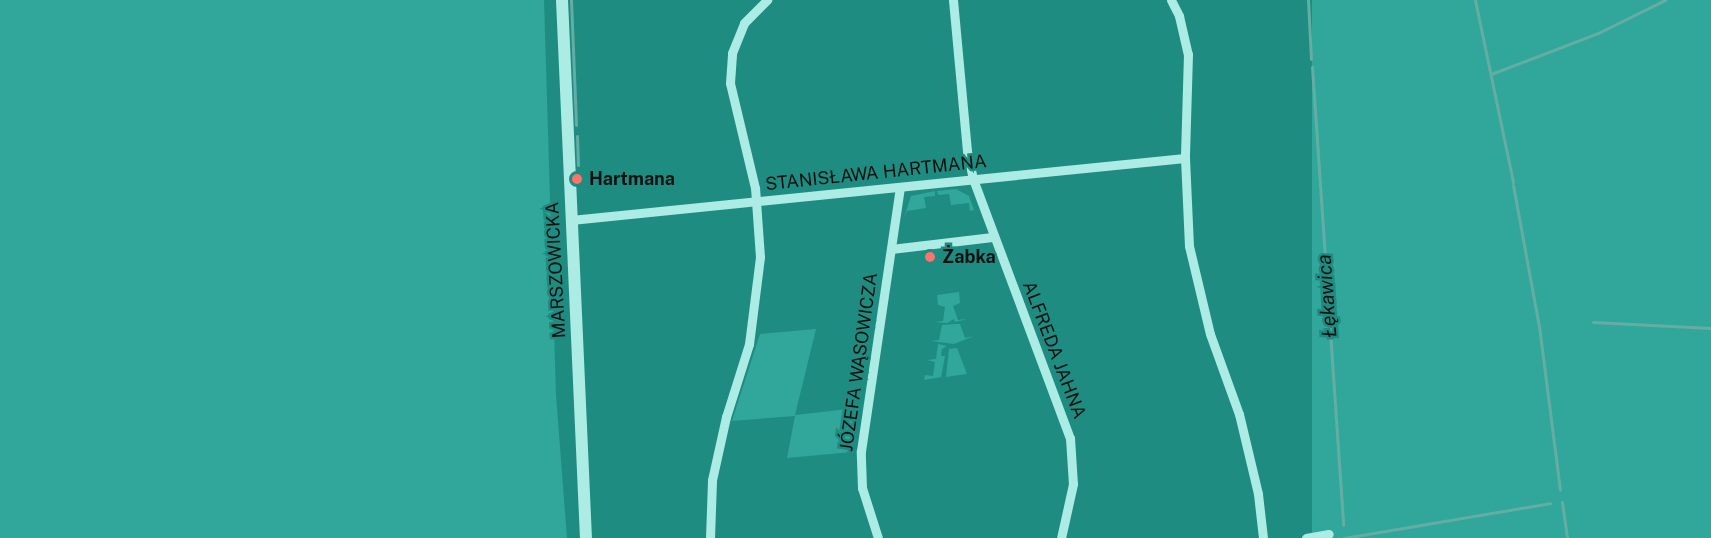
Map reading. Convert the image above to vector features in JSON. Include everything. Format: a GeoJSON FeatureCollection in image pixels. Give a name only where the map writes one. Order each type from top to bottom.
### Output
{"type":"FeatureCollection","features":[{"type":"Feature","properties":{"kind":"street","name":"MARSZOWICKA"},"geometry":{"type":"LineString","coordinates":[[562,0],[586,538]]}},
{"type":"Feature","properties":{"kind":"street"},"geometry":{"type":"LineString","coordinates":[[710,538],[712,480],[719,444],[749,344],[756,306],[760,257],[757,203],[730,83],[732,53],[744,23],[767,0]]}},
{"type":"Feature","properties":{"kind":"street","name":"ALFREDA JAHNA"},"geometry":{"type":"LineString","coordinates":[[953,0],[967,151],[973,179],[992,237],[1070,438],[1073,484],[1061,538]]}},
{"type":"Feature","properties":{"kind":"street"},"geometry":{"type":"LineString","coordinates":[[1171,0],[1179,16],[1188,54],[1185,158],[1189,246],[1197,291],[1239,414],[1258,494],[1263,538]]}},
{"type":"Feature","properties":{"kind":"street","name":"STANISŁAWA HARTMANA"},"geometry":{"type":"LineString","coordinates":[[572,220],[1185,158]]}},
{"type":"Feature","properties":{"kind":"street","name":"JÓZEFA WĄSOWICZA"},"geometry":{"type":"LineString","coordinates":[[878,538],[862,488],[861,451],[900,188]]}},
{"type":"Feature","properties":{"kind":"street"},"geometry":{"type":"LineString","coordinates":[[891,249],[992,237]]}},
{"type":"Feature","properties":{"kind":"street"},"geometry":{"type":"LineString","coordinates":[[1306,538],[1329,534]]}},
{"type":"Feature","properties":{"kind":"green space"},"geometry":{"type":"Polygon","coordinates":[[[0,0],[544,0],[556,395],[567,538],[0,538],[0,0]]]}},
{"type":"Feature","properties":{"kind":"green space"},"geometry":{"type":"Polygon","coordinates":[[[1312,0],[1711,0],[1711,538],[1312,538],[1312,0]]]}},
{"type":"Feature","properties":{"kind":"green space"},"geometry":{"type":"Polygon","coordinates":[[[956,189],[969,196],[974,210],[970,211],[969,203],[951,205],[949,194],[938,195],[937,191],[956,189]]]}},
{"type":"Feature","properties":{"kind":"green space"},"geometry":{"type":"Polygon","coordinates":[[[935,191],[935,196],[924,197],[926,208],[907,211],[904,218],[911,196],[935,191]]]}},
{"type":"Feature","properties":{"kind":"green space"},"geometry":{"type":"Polygon","coordinates":[[[959,292],[960,303],[953,306],[958,320],[967,319],[955,322],[954,319],[947,323],[935,322],[943,321],[945,307],[938,305],[937,295],[959,292]]]}},
{"type":"Feature","properties":{"kind":"green space"},"geometry":{"type":"Polygon","coordinates":[[[960,324],[965,338],[974,336],[954,344],[931,341],[939,340],[942,325],[960,324]]]}},
{"type":"Feature","properties":{"kind":"green space"},"geometry":{"type":"Polygon","coordinates":[[[816,329],[795,415],[857,408],[852,452],[787,458],[795,416],[732,421],[760,334],[816,329]]]}},
{"type":"Feature","properties":{"kind":"green space"},"geometry":{"type":"Polygon","coordinates":[[[938,344],[947,346],[942,349],[941,356],[945,356],[941,377],[924,380],[925,375],[933,376],[935,362],[927,360],[936,359],[938,344]]]}},
{"type":"Feature","properties":{"kind":"green space"},"geometry":{"type":"Polygon","coordinates":[[[957,348],[967,374],[946,377],[949,349],[957,348]]]}},
{"type":"Feature","properties":{"kind":"waterway"},"geometry":{"type":"LineString","coordinates":[[571,0],[576,125]]}},
{"type":"Feature","properties":{"kind":"waterway","name":"Łękawica"},"geometry":{"type":"LineString","coordinates":[[1308,0],[1311,59]]}},
{"type":"Feature","properties":{"kind":"waterway"},"geometry":{"type":"LineString","coordinates":[[1475,0],[1513,182]]}},
{"type":"Feature","properties":{"kind":"waterway"},"geometry":{"type":"LineString","coordinates":[[1491,74],[1598,33],[1665,0]]}},
{"type":"Feature","properties":{"kind":"waterway","name":"Łękawica"},"geometry":{"type":"LineString","coordinates":[[1312,67],[1343,525]]}},
{"type":"Feature","properties":{"kind":"waterway"},"geometry":{"type":"LineString","coordinates":[[577,136],[578,165]]}},
{"type":"Feature","properties":{"kind":"waterway"},"geometry":{"type":"LineString","coordinates":[[1513,185],[1539,326],[1560,490]]}},
{"type":"Feature","properties":{"kind":"waterway"},"geometry":{"type":"LineString","coordinates":[[1593,322],[1711,328]]}},
{"type":"Feature","properties":{"kind":"waterway"},"geometry":{"type":"LineString","coordinates":[[1562,502],[1567,538]]}},
{"type":"Feature","properties":{"kind":"waterway"},"geometry":{"type":"LineString","coordinates":[[1344,538],[1550,503]]}},
{"type":"Feature","properties":{"kind":"place","name":"Hartmana"},"geometry":{"type":"Point","coordinates":[577,179]}},
{"type":"Feature","properties":{"kind":"place","name":"Żabka"},"geometry":{"type":"Point","coordinates":[930,257]}}]}
